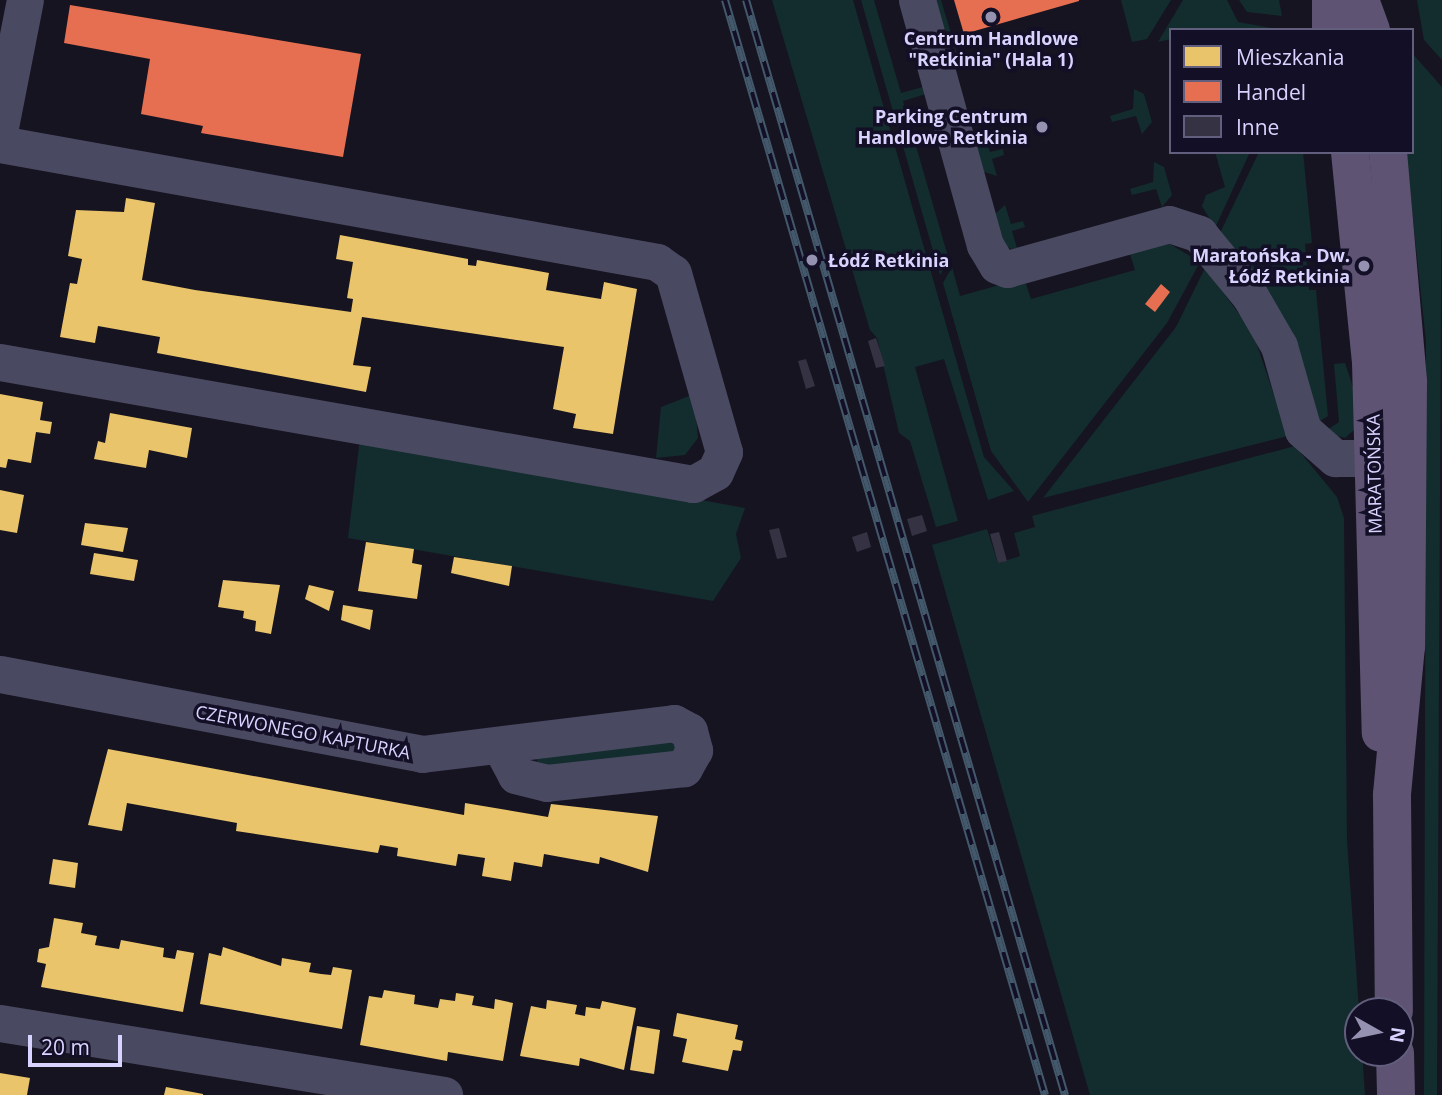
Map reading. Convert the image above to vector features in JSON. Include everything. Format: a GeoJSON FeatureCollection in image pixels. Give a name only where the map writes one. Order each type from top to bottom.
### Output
{"type":"FeatureCollection","features":[{"type":"Feature","properties":{"kind":"main road"},"geometry":{"type":"LineString","coordinates":[[1331,0],[1331,28]]}},
{"type":"Feature","properties":{"kind":"main road"},"geometry":{"type":"LineString","coordinates":[[1360,0],[1370,28]]}},
{"type":"Feature","properties":{"kind":"main road","name":"MARATOŃSKA"},"geometry":{"type":"LineString","coordinates":[[1350,154],[1364,266],[1374,458],[1379,720],[1392,795]]}},
{"type":"Feature","properties":{"kind":"main road","name":"MARATOŃSKA"},"geometry":{"type":"LineString","coordinates":[[1388,154],[1408,396],[1406,646],[1392,795],[1394,997]]}},
{"type":"Feature","properties":{"kind":"main road"},"geometry":{"type":"LineString","coordinates":[[1395,1067],[1396,1095]]}},
{"type":"Feature","properties":{"kind":"street"},"geometry":{"type":"LineString","coordinates":[[0,127],[25,0]]}},
{"type":"Feature","properties":{"kind":"street"},"geometry":{"type":"LineString","coordinates":[[917,0],[985,245],[997,265],[1007,269],[1169,224],[1192,231],[1250,296],[1273,336],[1303,430],[1335,458],[1374,458]]}},
{"type":"Feature","properties":{"kind":"street"},"geometry":{"type":"LineString","coordinates":[[0,144],[657,262],[673,273],[724,452],[715,472],[693,484],[0,362]]}},
{"type":"Feature","properties":{"kind":"street","name":"CZERWONEGO KAPTURKA"},"geometry":{"type":"LineString","coordinates":[[0,674],[398,751],[500,746],[674,723],[689,732],[694,750],[684,768],[611,779],[547,783],[516,775],[500,746]]}},
{"type":"Feature","properties":{"kind":"street"},"geometry":{"type":"LineString","coordinates":[[0,1023],[444,1095]]}},
{"type":"Feature","properties":{"kind":"green space"},"geometry":{"type":"Polygon","coordinates":[[[772,0],[853,0],[984,457],[1014,491],[988,500],[944,359],[915,367],[958,521],[936,527],[910,441],[899,433],[877,338],[870,330],[772,0]]]}},
{"type":"Feature","properties":{"kind":"green space"},"geometry":{"type":"Polygon","coordinates":[[[861,0],[874,0],[901,93],[923,87],[926,94],[903,101],[949,260],[940,275],[861,0]]]}},
{"type":"Feature","properties":{"kind":"green space"},"geometry":{"type":"Polygon","coordinates":[[[932,0],[941,0],[961,67],[950,63],[932,0]]]}},
{"type":"Feature","properties":{"kind":"green space"},"geometry":{"type":"Polygon","coordinates":[[[1121,0],[1171,0],[1147,39],[1132,42],[1121,0]]]}},
{"type":"Feature","properties":{"kind":"green space"},"geometry":{"type":"Polygon","coordinates":[[[1183,0],[1227,0],[1238,22],[1272,28],[1169,28],[1169,39],[1158,42],[1183,0]]]}},
{"type":"Feature","properties":{"kind":"green space"},"geometry":{"type":"Polygon","coordinates":[[[1239,0],[1279,0],[1282,16],[1247,12],[1239,0]]]}},
{"type":"Feature","properties":{"kind":"green space"},"geometry":{"type":"Polygon","coordinates":[[[1417,0],[1442,0],[1442,60],[1424,40],[1417,0]]]}},
{"type":"Feature","properties":{"kind":"green space"},"geometry":{"type":"Polygon","coordinates":[[[1414,55],[1442,87],[1437,1095],[1424,1095],[1426,342],[1406,154],[1414,154],[1414,55]]]}},
{"type":"Feature","properties":{"kind":"green space"},"geometry":{"type":"Polygon","coordinates":[[[1134,89],[1144,94],[1152,122],[1142,134],[1136,116],[1112,122],[1110,116],[1133,109],[1134,89]]]}},
{"type":"Feature","properties":{"kind":"green space"},"geometry":{"type":"Polygon","coordinates":[[[984,133],[990,152],[1003,149],[1004,155],[992,159],[997,176],[981,171],[973,143],[984,133]]]}},
{"type":"Feature","properties":{"kind":"green space"},"geometry":{"type":"Polygon","coordinates":[[[1216,154],[1249,154],[1215,228],[1202,206],[1206,195],[1225,187],[1216,154]]]}},
{"type":"Feature","properties":{"kind":"green space"},"geometry":{"type":"Polygon","coordinates":[[[1258,154],[1303,154],[1312,243],[1305,244],[1309,290],[1316,290],[1328,416],[1317,423],[1220,233],[1258,154]]]}},
{"type":"Feature","properties":{"kind":"green space"},"geometry":{"type":"Polygon","coordinates":[[[1154,162],[1164,167],[1172,195],[1162,207],[1156,189],[1132,195],[1130,189],[1153,182],[1154,162]]]}},
{"type":"Feature","properties":{"kind":"green space"},"geometry":{"type":"Polygon","coordinates":[[[1005,205],[1011,224],[1023,221],[1025,227],[1012,231],[1017,248],[1011,249],[1001,243],[994,215],[1005,205]]]}},
{"type":"Feature","properties":{"kind":"green space"},"geometry":{"type":"Polygon","coordinates":[[[1160,238],[1200,262],[1167,323],[1028,502],[991,451],[943,283],[952,267],[960,296],[1024,278],[1031,299],[1135,270],[1128,248],[1160,238]]]}},
{"type":"Feature","properties":{"kind":"green space"},"geometry":{"type":"Polygon","coordinates":[[[1205,268],[1253,333],[1288,436],[1043,498],[1176,327],[1205,268]]]}},
{"type":"Feature","properties":{"kind":"green space"},"geometry":{"type":"Polygon","coordinates":[[[1345,363],[1356,396],[1354,430],[1345,438],[1324,432],[1339,422],[1334,364],[1345,363]]]}},
{"type":"Feature","properties":{"kind":"green space"},"geometry":{"type":"Polygon","coordinates":[[[694,394],[698,438],[685,455],[656,458],[661,407],[694,394]]]}},
{"type":"Feature","properties":{"kind":"green space"},"geometry":{"type":"Polygon","coordinates":[[[360,438],[745,508],[736,534],[741,558],[713,601],[348,538],[360,438]]]}},
{"type":"Feature","properties":{"kind":"green space"},"geometry":{"type":"Polygon","coordinates":[[[1295,446],[1337,497],[1344,518],[1347,840],[1358,997],[1344,997],[1344,1067],[1363,1067],[1365,1095],[1090,1095],[932,545],[987,529],[998,563],[1020,556],[1014,533],[1035,527],[1032,516],[1295,446]]]}},
{"type":"Feature","properties":{"kind":"green space"},"geometry":{"type":"Polygon","coordinates":[[[668,731],[683,751],[537,774],[537,757],[668,731]]]}},
{"type":"Feature","properties":{"kind":"building: Mieszkania"},"geometry":{"type":"Polygon","coordinates":[[[126,198],[155,203],[142,280],[195,290],[351,312],[353,299],[347,298],[353,262],[336,259],[340,235],[468,259],[468,265],[476,266],[477,260],[549,273],[546,290],[601,299],[604,282],[637,289],[613,434],[573,428],[576,414],[553,409],[564,347],[362,317],[353,365],[371,367],[366,392],[157,353],[160,337],[98,326],[95,343],[60,337],[70,283],[77,284],[82,259],[68,256],[76,210],[124,212],[126,198]]]}},
{"type":"Feature","properties":{"kind":"building: Mieszkania"},"geometry":{"type":"Polygon","coordinates":[[[0,394],[43,402],[40,420],[52,422],[50,434],[36,432],[31,463],[8,459],[6,468],[0,467],[0,394]]]}},
{"type":"Feature","properties":{"kind":"building: Mieszkania"},"geometry":{"type":"Polygon","coordinates":[[[110,413],[192,428],[187,458],[149,450],[146,468],[94,459],[98,441],[105,443],[110,413]]]}},
{"type":"Feature","properties":{"kind":"building: Mieszkania"},"geometry":{"type":"Polygon","coordinates":[[[0,490],[24,495],[17,533],[0,530],[0,490]]]}},
{"type":"Feature","properties":{"kind":"building: Mieszkania"},"geometry":{"type":"Polygon","coordinates":[[[85,523],[128,528],[123,552],[81,545],[85,523]]]}},
{"type":"Feature","properties":{"kind":"building: Mieszkania"},"geometry":{"type":"Polygon","coordinates":[[[366,542],[414,549],[412,563],[422,565],[417,599],[358,591],[366,542]]]}},
{"type":"Feature","properties":{"kind":"building: Mieszkania"},"geometry":{"type":"Polygon","coordinates":[[[94,553],[138,560],[134,581],[90,574],[94,553]]]}},
{"type":"Feature","properties":{"kind":"building: Mieszkania"},"geometry":{"type":"Polygon","coordinates":[[[454,557],[512,566],[509,586],[451,573],[454,557]]]}},
{"type":"Feature","properties":{"kind":"building: Mieszkania"},"geometry":{"type":"Polygon","coordinates":[[[223,580],[280,585],[271,634],[255,631],[256,621],[243,618],[244,611],[218,607],[223,580]]]}},
{"type":"Feature","properties":{"kind":"building: Mieszkania"},"geometry":{"type":"Polygon","coordinates":[[[309,585],[334,591],[329,611],[305,599],[309,585]]]}},
{"type":"Feature","properties":{"kind":"building: Mieszkania"},"geometry":{"type":"Polygon","coordinates":[[[343,605],[373,610],[370,630],[341,620],[343,605]]]}},
{"type":"Feature","properties":{"kind":"building: Mieszkania"},"geometry":{"type":"Polygon","coordinates":[[[108,749],[464,815],[465,803],[548,817],[551,804],[658,816],[648,872],[600,857],[599,864],[544,854],[542,867],[514,862],[511,881],[482,876],[485,858],[458,854],[456,866],[397,856],[398,848],[380,845],[378,853],[236,831],[237,823],[127,803],[122,831],[88,825],[108,749]]]}},
{"type":"Feature","properties":{"kind":"building: Mieszkania"},"geometry":{"type":"Polygon","coordinates":[[[53,859],[78,863],[75,888],[49,884],[53,859]]]}},
{"type":"Feature","properties":{"kind":"building: Mieszkania"},"geometry":{"type":"Polygon","coordinates":[[[54,918],[83,923],[81,933],[97,936],[95,945],[119,949],[121,940],[164,948],[163,957],[175,959],[177,950],[194,953],[183,1012],[41,987],[46,964],[37,962],[39,949],[49,947],[54,918]]]}},
{"type":"Feature","properties":{"kind":"building: Mieszkania"},"geometry":{"type":"Polygon","coordinates":[[[223,947],[281,966],[282,958],[311,963],[309,972],[331,975],[333,967],[352,970],[342,1029],[200,1004],[209,953],[221,956],[223,947]]]}},
{"type":"Feature","properties":{"kind":"building: Mieszkania"},"geometry":{"type":"Polygon","coordinates":[[[384,990],[415,995],[414,1004],[438,1008],[440,999],[455,1001],[456,993],[474,996],[472,1005],[494,1009],[495,999],[513,1003],[503,1061],[448,1052],[447,1061],[360,1045],[369,996],[382,998],[384,990]]]}},
{"type":"Feature","properties":{"kind":"building: Mieszkania"},"geometry":{"type":"Polygon","coordinates":[[[547,1000],[577,1005],[575,1014],[585,1016],[586,1007],[600,1009],[602,1001],[636,1008],[624,1070],[580,1058],[579,1066],[520,1056],[531,1006],[546,1009],[547,1000]]]}},
{"type":"Feature","properties":{"kind":"building: Mieszkania"},"geometry":{"type":"Polygon","coordinates":[[[677,1013],[738,1025],[735,1039],[743,1041],[741,1051],[733,1050],[728,1071],[682,1062],[687,1039],[673,1036],[677,1013]]]}},
{"type":"Feature","properties":{"kind":"building: Mieszkania"},"geometry":{"type":"Polygon","coordinates":[[[637,1026],[660,1030],[654,1074],[630,1070],[637,1026]]]}},
{"type":"Feature","properties":{"kind":"building: Mieszkania"},"geometry":{"type":"Polygon","coordinates":[[[0,1073],[30,1078],[27,1095],[0,1095],[0,1073]]]}},
{"type":"Feature","properties":{"kind":"building: Mieszkania"},"geometry":{"type":"Polygon","coordinates":[[[166,1087],[203,1094],[203,1095],[164,1095],[166,1087]]]}},
{"type":"Feature","properties":{"kind":"building: Handel","name":"Centrum Handlowe \"Retkinia\" (Hala 1)"},"geometry":{"type":"Polygon","coordinates":[[[954,0],[1079,0],[1079,1],[964,34],[954,0]]]}},
{"type":"Feature","properties":{"kind":"building: Handel"},"geometry":{"type":"Polygon","coordinates":[[[70,5],[361,54],[343,157],[201,133],[203,126],[141,114],[150,59],[64,43],[70,5]]]}},
{"type":"Feature","properties":{"kind":"building: Handel"},"geometry":{"type":"Polygon","coordinates":[[[1161,284],[1170,292],[1155,312],[1145,304],[1161,284]]]}},
{"type":"Feature","properties":{"kind":"building: Inne"},"geometry":{"type":"Polygon","coordinates":[[[876,338],[885,366],[876,368],[868,341],[876,338]]]}},
{"type":"Feature","properties":{"kind":"building: Inne"},"geometry":{"type":"Polygon","coordinates":[[[806,359],[815,386],[806,389],[798,361],[806,359]]]}},
{"type":"Feature","properties":{"kind":"building: Inne"},"geometry":{"type":"Polygon","coordinates":[[[922,515],[927,531],[912,536],[907,519],[922,515]]]}},
{"type":"Feature","properties":{"kind":"building: Inne"},"geometry":{"type":"Polygon","coordinates":[[[779,528],[787,557],[777,559],[769,530],[779,528]]]}},
{"type":"Feature","properties":{"kind":"building: Inne"},"geometry":{"type":"Polygon","coordinates":[[[867,532],[871,547],[857,552],[852,537],[867,532]]]}},
{"type":"Feature","properties":{"kind":"building: Inne"},"geometry":{"type":"Polygon","coordinates":[[[999,532],[1007,561],[998,563],[990,534],[999,532]]]}},
{"type":"Feature","properties":{"kind":"railway"},"geometry":{"type":"LineString","coordinates":[[725,0],[1045,1095]]}},
{"type":"Feature","properties":{"kind":"railway"},"geometry":{"type":"LineString","coordinates":[[746,0],[1065,1095]]}},
{"type":"Feature","properties":{"kind":"place","name":"Centrum Handlowe \"Retkinia\" (Hala 1)"},"geometry":{"type":"Point","coordinates":[991,17]}},
{"type":"Feature","properties":{"kind":"place","name":"Parking Centrum Handlowe Retkinia"},"geometry":{"type":"Point","coordinates":[1042,127]}},
{"type":"Feature","properties":{"kind":"place","name":"Łódź Retkinia"},"geometry":{"type":"Point","coordinates":[812,260]}},
{"type":"Feature","properties":{"kind":"place","name":"Maratońska - Dw. Łódź Retkinia"},"geometry":{"type":"Point","coordinates":[1364,266]}}]}
